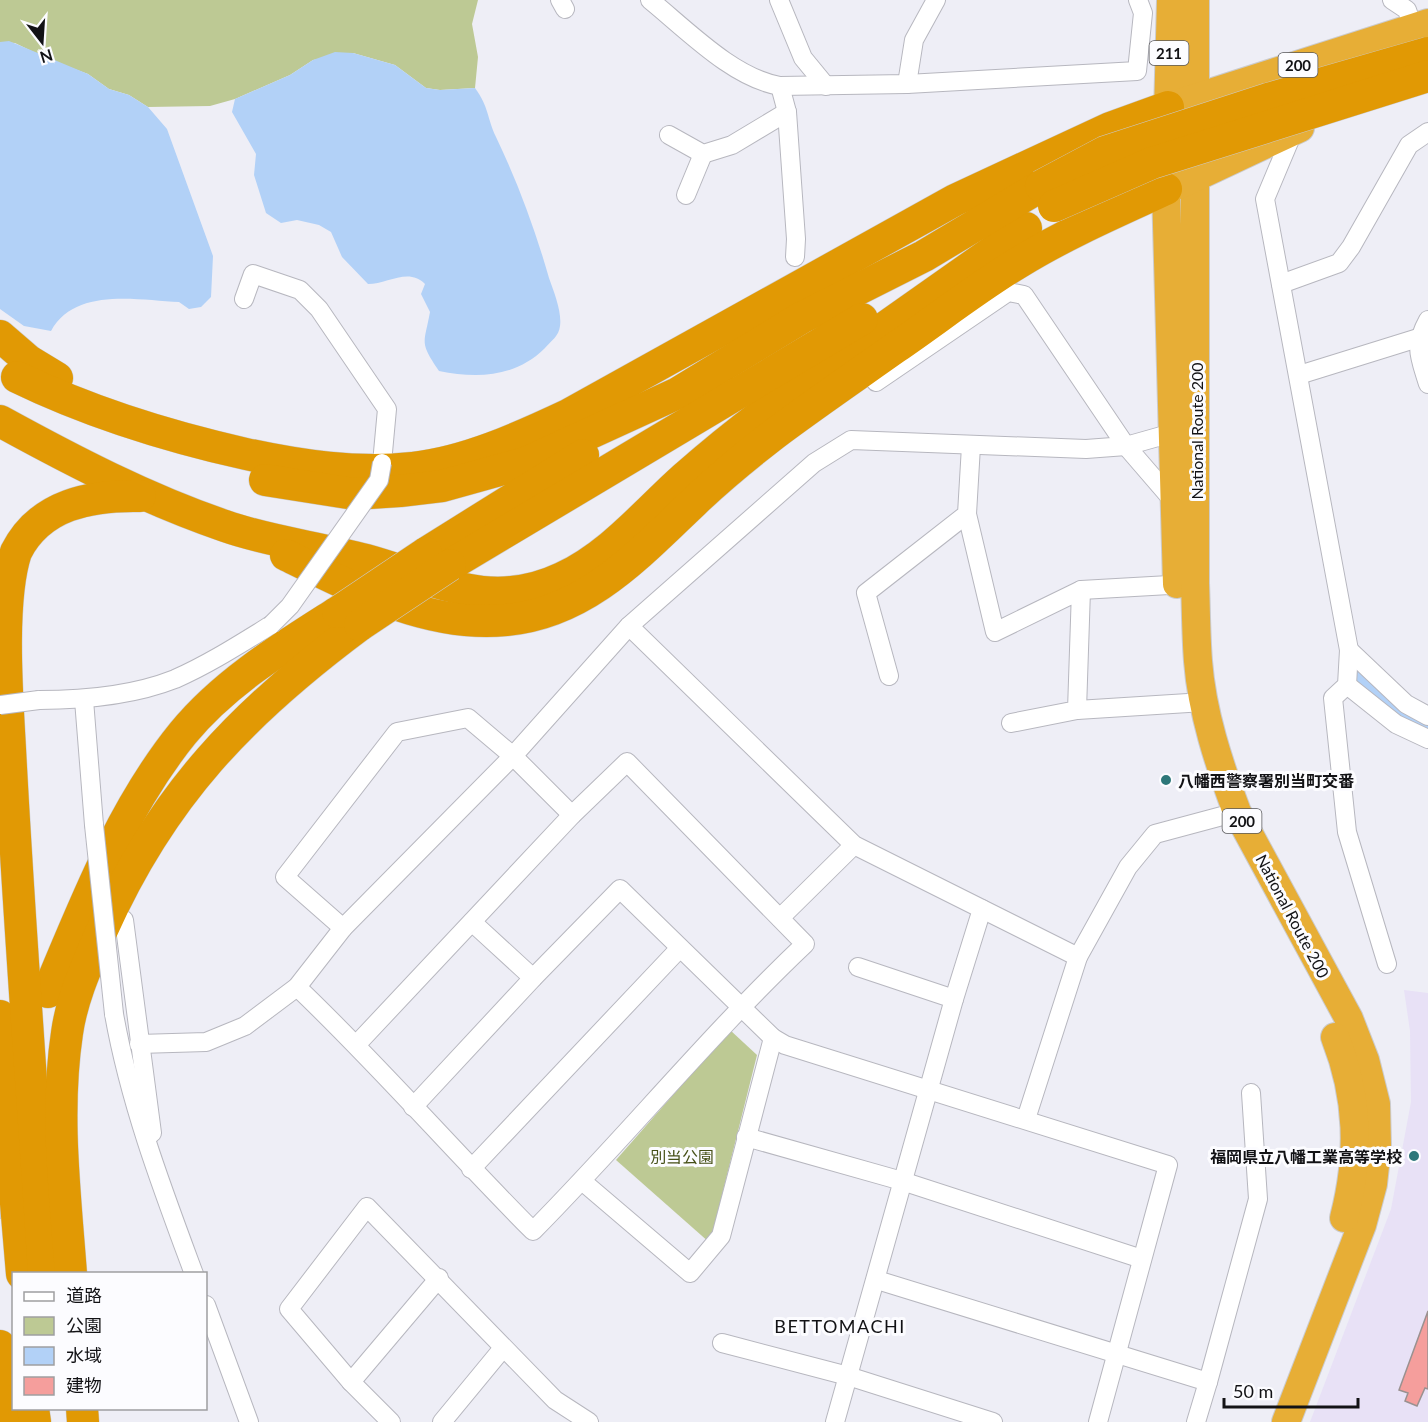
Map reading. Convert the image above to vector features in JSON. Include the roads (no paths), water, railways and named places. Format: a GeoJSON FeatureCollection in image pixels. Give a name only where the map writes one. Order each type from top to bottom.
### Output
{"type":"FeatureCollection","features":[{"type":"Feature","properties":{"kind":"highway","name":"211"},"geometry":{"type":"LineString","coordinates":[[1171,0],[1182,102]]}},
{"type":"Feature","properties":{"kind":"highway","name":"211"},"geometry":{"type":"LineString","coordinates":[[1182,102],[1195,0]]}},
{"type":"Feature","properties":{"kind":"highway","name":"200"},"geometry":{"type":"LineString","coordinates":[[1182,102],[1423,34]]}},
{"type":"Feature","properties":{"kind":"highway"},"geometry":{"type":"LineString","coordinates":[[227,527],[366,560],[477,593],[506,593],[561,578],[609,548],[684,478],[765,412],[1026,228],[1048,196],[1105,152],[1268,99],[1423,34]]}},
{"type":"Feature","properties":{"kind":"highway"},"geometry":{"type":"LineString","coordinates":[[9,370],[80,413],[234,471],[315,490],[354,494],[442,486],[525,463],[678,393],[801,318],[1048,196],[1428,76]]}},
{"type":"Feature","properties":{"kind":"highway"},"geometry":{"type":"LineString","coordinates":[[0,421],[85,468],[147,496],[227,527],[349,586],[422,612],[450,619],[507,620],[560,607],[608,581],[700,496],[774,435],[1018,263],[1068,236],[1294,130],[1428,89]]}},
{"type":"Feature","properties":{"kind":"highway","name":"National Route 200"},"geometry":{"type":"LineString","coordinates":[[1182,102],[1195,178],[1185,504],[1186,584],[1180,660],[1195,704],[1196,745],[1328,1019],[1346,1065],[1355,1108],[1356,1150],[1352,1186],[1343,1223],[1267,1422]]}},
{"type":"Feature","properties":{"kind":"highway","name":"National Route 200"},"geometry":{"type":"LineString","coordinates":[[1182,102],[1166,189],[1172,433],[1185,504]]}},
{"type":"Feature","properties":{"kind":"highway"},"geometry":{"type":"LineString","coordinates":[[9,370],[82,407],[159,434],[282,463],[366,471],[405,468],[453,459],[528,434],[568,415],[955,200],[1110,128],[1182,102]]}},
{"type":"Feature","properties":{"kind":"highway"},"geometry":{"type":"LineString","coordinates":[[438,559],[887,304],[1026,228]]}},
{"type":"Feature","properties":{"kind":"highway"},"geometry":{"type":"LineString","coordinates":[[48,992],[120,835],[157,768],[184,732],[244,674],[349,619],[801,318]]}},
{"type":"Feature","properties":{"kind":"highway"},"geometry":{"type":"LineString","coordinates":[[0,336],[29,361],[69,384],[246,454]]}},
{"type":"Feature","properties":{"kind":"highway"},"geometry":{"type":"LineString","coordinates":[[44,1272],[13,818],[4,633],[7,574],[17,550],[34,527],[56,510],[85,499],[115,495],[147,496]]}},
{"type":"Feature","properties":{"kind":"highway"},"geometry":{"type":"LineString","coordinates":[[71,1272],[62,1160],[62,1066],[67,1029],[77,991],[112,907],[146,844],[192,777],[349,619]]}},
{"type":"Feature","properties":{"kind":"highway","name":"National Route 200"},"geometry":{"type":"LineString","coordinates":[[1230,815],[1349,1019],[1365,1060],[1376,1104],[1377,1147],[1373,1184],[1362,1225],[1286,1422]]}},
{"type":"Feature","properties":{"kind":"highway"},"geometry":{"type":"LineString","coordinates":[[0,1016],[22,1272]]}},
{"type":"Feature","properties":{"kind":"highway"},"geometry":{"type":"LineString","coordinates":[[0,1346],[7,1422]]}},
{"type":"Feature","properties":{"kind":"street"},"geometry":{"type":"LineString","coordinates":[[650,0],[739,70],[761,83],[780,86],[908,84],[1137,71],[1143,13],[1138,0]]}},
{"type":"Feature","properties":{"kind":"street"},"geometry":{"type":"LineString","coordinates":[[779,0],[803,58],[826,86]]}},
{"type":"Feature","properties":{"kind":"street"},"geometry":{"type":"LineString","coordinates":[[908,84],[914,40],[936,0]]}},
{"type":"Feature","properties":{"kind":"street"},"geometry":{"type":"LineString","coordinates":[[1392,0],[1407,10],[1423,34]]}},
{"type":"Feature","properties":{"kind":"street"},"geometry":{"type":"LineString","coordinates":[[780,86],[787,111],[796,239],[795,257]]}},
{"type":"Feature","properties":{"kind":"street"},"geometry":{"type":"LineString","coordinates":[[669,135],[703,154],[732,145],[787,111]]}},
{"type":"Feature","properties":{"kind":"street"},"geometry":{"type":"LineString","coordinates":[[1294,130],[1265,199],[1349,650],[1347,685],[1333,698],[1347,832],[1387,964]]}},
{"type":"Feature","properties":{"kind":"street"},"geometry":{"type":"LineString","coordinates":[[1281,284],[1339,263],[1351,247],[1409,145],[1428,132]]}},
{"type":"Feature","properties":{"kind":"street"},"geometry":{"type":"LineString","coordinates":[[686,195],[703,154]]}},
{"type":"Feature","properties":{"kind":"street"},"geometry":{"type":"LineString","coordinates":[[0,705],[39,700],[84,700],[173,679],[216,658],[271,625],[290,606],[379,480],[387,409],[319,309],[300,290],[253,274],[244,299]]}},
{"type":"Feature","properties":{"kind":"street"},"geometry":{"type":"LineString","coordinates":[[876,382],[1008,292],[1024,295],[1126,446],[1185,504]]}},
{"type":"Feature","properties":{"kind":"street"},"geometry":{"type":"LineString","coordinates":[[1428,320],[1418,338],[1420,358],[1428,384]]}},
{"type":"Feature","properties":{"kind":"street"},"geometry":{"type":"LineString","coordinates":[[1299,375],[1418,338]]}},
{"type":"Feature","properties":{"kind":"street"},"geometry":{"type":"LineString","coordinates":[[139,1044],[206,1042],[245,1026],[297,987],[343,928],[513,756],[629,626],[814,464],[851,440],[1086,449],[1126,446],[1172,433]]}},
{"type":"Feature","properties":{"kind":"street"},"geometry":{"type":"LineString","coordinates":[[971,446],[967,513],[995,632],[1081,590],[1186,584]]}},
{"type":"Feature","properties":{"kind":"street"},"geometry":{"type":"LineString","coordinates":[[889,676],[866,593],[967,513]]}},
{"type":"Feature","properties":{"kind":"street"},"geometry":{"type":"LineString","coordinates":[[1077,710],[1081,590]]}},
{"type":"Feature","properties":{"kind":"street"},"geometry":{"type":"LineString","coordinates":[[629,626],[854,845],[1078,957]]}},
{"type":"Feature","properties":{"kind":"street"},"geometry":{"type":"LineString","coordinates":[[1349,650],[1406,704],[1428,716]]}},
{"type":"Feature","properties":{"kind":"street"},"geometry":{"type":"LineString","coordinates":[[1347,685],[1396,724],[1428,739]]}},
{"type":"Feature","properties":{"kind":"street"},"geometry":{"type":"LineString","coordinates":[[84,700],[94,825],[114,1014],[123,1066],[158,1179],[193,1272]]}},
{"type":"Feature","properties":{"kind":"street"},"geometry":{"type":"LineString","coordinates":[[1011,723],[1077,710],[1195,704]]}},
{"type":"Feature","properties":{"kind":"street"},"geometry":{"type":"LineString","coordinates":[[343,928],[285,877],[397,732],[468,718],[513,756],[572,815]]}},
{"type":"Feature","properties":{"kind":"street"},"geometry":{"type":"LineString","coordinates":[[297,987],[357,1044],[471,1169],[533,1231],[582,1182],[741,1005],[805,944],[627,762],[572,815],[357,1044]]}},
{"type":"Feature","properties":{"kind":"street"},"geometry":{"type":"LineString","coordinates":[[1026,1119],[1078,957],[1128,867],[1155,834],[1230,815]]}},
{"type":"Feature","properties":{"kind":"street"},"geometry":{"type":"LineString","coordinates":[[780,918],[854,845]]}},
{"type":"Feature","properties":{"kind":"street"},"geometry":{"type":"LineString","coordinates":[[413,1107],[533,978],[620,889],[679,949],[741,1005],[773,1038],[785,1045],[1168,1165],[1098,1422]]}},
{"type":"Feature","properties":{"kind":"street"},"geometry":{"type":"LineString","coordinates":[[835,1422],[877,1280],[902,1181],[954,999],[982,909]]}},
{"type":"Feature","properties":{"kind":"street"},"geometry":{"type":"LineString","coordinates":[[124,920],[158,1179]]}},
{"type":"Feature","properties":{"kind":"street"},"geometry":{"type":"LineString","coordinates":[[472,922],[533,978]]}},
{"type":"Feature","properties":{"kind":"street"},"geometry":{"type":"LineString","coordinates":[[471,1169],[679,949]]}},
{"type":"Feature","properties":{"kind":"street"},"geometry":{"type":"LineString","coordinates":[[858,968],[954,999]]}},
{"type":"Feature","properties":{"kind":"street"},"geometry":{"type":"LineString","coordinates":[[582,1182],[690,1273],[721,1236],[773,1038]]}},
{"type":"Feature","properties":{"kind":"street"},"geometry":{"type":"LineString","coordinates":[[1196,1422],[1258,1198],[1251,1093]]}},
{"type":"Feature","properties":{"kind":"street"},"geometry":{"type":"LineString","coordinates":[[746,1137],[902,1181],[1142,1259]]}},
{"type":"Feature","properties":{"kind":"street"},"geometry":{"type":"LineString","coordinates":[[392,1422],[351,1382],[289,1309],[367,1207],[439,1278],[503,1348],[555,1400],[589,1422]]}},
{"type":"Feature","properties":{"kind":"street"},"geometry":{"type":"LineString","coordinates":[[351,1382],[439,1278]]}},
{"type":"Feature","properties":{"kind":"street"},"geometry":{"type":"LineString","coordinates":[[877,1280],[1116,1356],[1208,1382]]}},
{"type":"Feature","properties":{"kind":"street"},"geometry":{"type":"LineString","coordinates":[[207,1308],[249,1422]]}},
{"type":"Feature","properties":{"kind":"street"},"geometry":{"type":"LineString","coordinates":[[722,1343],[848,1376],[993,1422]]}},
{"type":"Feature","properties":{"kind":"street"},"geometry":{"type":"LineString","coordinates":[[442,1422],[503,1348]]}},
{"type":"Feature","properties":{"kind":"water"},"geometry":{"type":"Polygon","coordinates":[[[9,41],[88,74],[109,89],[129,95],[148,107],[167,129],[213,256],[211,297],[201,307],[189,309],[179,302],[108,299],[75,308],[62,317],[51,331],[24,326],[0,309],[0,42],[9,41]]]}},
{"type":"Feature","properties":{"kind":"water"},"geometry":{"type":"Polygon","coordinates":[[[335,52],[353,53],[395,65],[426,88],[440,90],[475,88],[480,95],[526,206],[559,308],[558,333],[534,358],[509,370],[482,375],[439,371],[428,354],[425,343],[430,312],[421,294],[425,284],[419,279],[405,277],[368,284],[342,257],[331,232],[319,225],[297,220],[281,223],[266,213],[254,175],[256,154],[232,112],[235,99],[290,75],[313,60],[335,52]]]}},
{"type":"Feature","properties":{"kind":"waterway"},"geometry":{"type":"LineString","coordinates":[[1364,686],[1391,710],[1428,728]]}},
{"type":"Feature","properties":{"kind":"tunnel"},"geometry":{"type":"LineString","coordinates":[[0,1219],[4,1166]]}},
{"type":"Feature","properties":{"kind":"place","name":"八幡西警察署別当町交番"},"geometry":{"type":"Point","coordinates":[1166,780]}},
{"type":"Feature","properties":{"kind":"place","name":"福岡県立八幡工業高等学校"},"geometry":{"type":"Point","coordinates":[1414,1156]}},
{"type":"Feature","properties":{"kind":"district","name":"BETTOMACHI"},"geometry":{"type":"Point","coordinates":[840,1326]}},
{"type":"Feature","properties":{"kind":"park label","name":"別当公園"},"geometry":{"type":"Point","coordinates":[682,1156]}}]}
